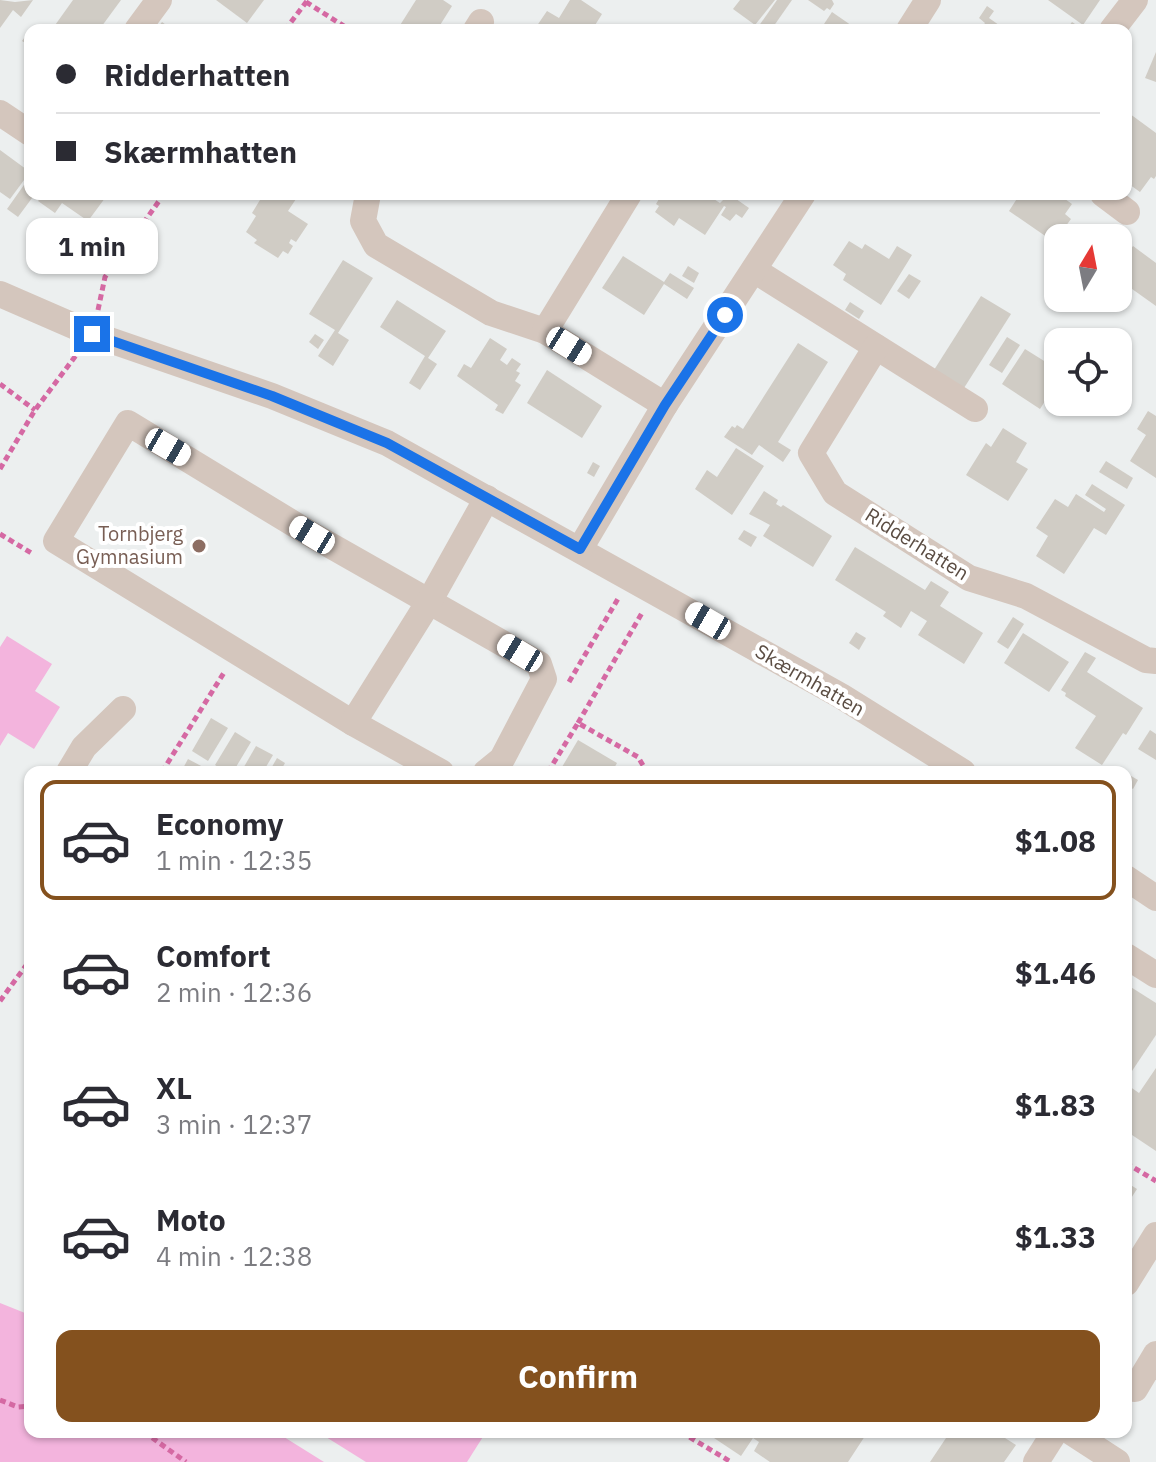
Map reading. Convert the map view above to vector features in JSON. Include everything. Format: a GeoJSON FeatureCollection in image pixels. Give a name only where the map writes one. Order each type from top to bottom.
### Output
{"type":"FeatureCollection","features":[{"type":"Feature","properties":{"kind":"street"},"geometry":{"type":"LineString","coordinates":[[141,24],[159,0]]}},
{"type":"Feature","properties":{"kind":"street"},"geometry":{"type":"LineString","coordinates":[[913,24],[928,0]]}},
{"type":"Feature","properties":{"kind":"street"},"geometry":{"type":"LineString","coordinates":[[1117,24],[1135,0]]}},
{"type":"Feature","properties":{"kind":"street"},"geometry":{"type":"LineString","coordinates":[[0,113],[24,129]]}},
{"type":"Feature","properties":{"kind":"street"},"geometry":{"type":"LineString","coordinates":[[367,200],[363,221],[376,245],[491,313],[545,331],[665,405]]}},
{"type":"Feature","properties":{"kind":"street"},"geometry":{"type":"LineString","coordinates":[[545,331],[625,200]]}},
{"type":"Feature","properties":{"kind":"street"},"geometry":{"type":"LineString","coordinates":[[580,549],[665,405],[799,200]]}},
{"type":"Feature","properties":{"kind":"street"},"geometry":{"type":"LineString","coordinates":[[1111,200],[1127,212]]}},
{"type":"Feature","properties":{"kind":"street"},"geometry":{"type":"LineString","coordinates":[[754,270],[975,409]]}},
{"type":"Feature","properties":{"kind":"street","name":"Skærmhatten"},"geometry":{"type":"LineString","coordinates":[[0,294],[92,334],[272,396],[387,443],[841,696],[953,766]]}},
{"type":"Feature","properties":{"kind":"street","name":"Ridderhatten"},"geometry":{"type":"LineString","coordinates":[[876,347],[811,453],[835,493],[969,578],[1026,596],[1146,660],[1156,661]]}},
{"type":"Feature","properties":{"kind":"street"},"geometry":{"type":"LineString","coordinates":[[430,766],[353,723],[56,541],[128,423],[312,535],[539,664],[544,679],[502,759],[493,766]]}},
{"type":"Feature","properties":{"kind":"street"},"geometry":{"type":"LineString","coordinates":[[353,723],[430,600],[487,498]]}},
{"type":"Feature","properties":{"kind":"street"},"geometry":{"type":"LineString","coordinates":[[73,766],[84,747],[123,709]]}},
{"type":"Feature","properties":{"kind":"street"},"geometry":{"type":"LineString","coordinates":[[1132,882],[1156,898]]}},
{"type":"Feature","properties":{"kind":"street"},"geometry":{"type":"LineString","coordinates":[[1132,960],[1156,975]]}},
{"type":"Feature","properties":{"kind":"street"},"geometry":{"type":"LineString","coordinates":[[1132,1273],[1156,1235]]}},
{"type":"Feature","properties":{"kind":"street"},"geometry":{"type":"LineString","coordinates":[[1139,1392],[1156,1354]]}},
{"type":"Feature","properties":{"kind":"street"},"geometry":{"type":"LineString","coordinates":[[1036,1462],[1051,1438]]}},
{"type":"Feature","properties":{"kind":"street"},"geometry":{"type":"LineString","coordinates":[[1080,1438],[1117,1462]]}},
{"type":"Feature","properties":{"kind":"path"},"geometry":{"type":"LineString","coordinates":[[290,24],[307,1],[341,24]]}},
{"type":"Feature","properties":{"kind":"path"},"geometry":{"type":"LineString","coordinates":[[0,384],[35,410]]}},
{"type":"Feature","properties":{"kind":"path"},"geometry":{"type":"LineString","coordinates":[[562,694],[631,578]]}},
{"type":"Feature","properties":{"kind":"path"},"geometry":{"type":"LineString","coordinates":[[552,766],[655,591]]}},
{"type":"Feature","properties":{"kind":"path"},"geometry":{"type":"LineString","coordinates":[[166,766],[226,670]]}},
{"type":"Feature","properties":{"kind":"path"},"geometry":{"type":"LineString","coordinates":[[578,723],[638,757],[643,766]]}},
{"type":"Feature","properties":{"kind":"path"},"geometry":{"type":"LineString","coordinates":[[0,1001],[24,968]]}},
{"type":"Feature","properties":{"kind":"path"},"geometry":{"type":"LineString","coordinates":[[1132,1167],[1156,1181]]}},
{"type":"Feature","properties":{"kind":"path"},"geometry":{"type":"LineString","coordinates":[[0,1400],[24,1406]]}},
{"type":"Feature","properties":{"kind":"path"},"geometry":{"type":"LineString","coordinates":[[152,1438],[186,1462]]}},
{"type":"Feature","properties":{"kind":"path"},"geometry":{"type":"LineString","coordinates":[[691,1438],[731,1462]]}},
{"type":"Feature","properties":{"kind":"shaded area"},"geometry":{"type":"Polygon","coordinates":[[[7,636],[52,664],[35,691],[60,707],[34,749],[8,733],[0,746],[0,647],[7,636]]]}},
{"type":"Feature","properties":{"kind":"shaded area"},"geometry":{"type":"Polygon","coordinates":[[[0,1303],[24,1313],[24,1438],[286,1438],[324,1462],[0,1462],[0,1303]]]}},
{"type":"Feature","properties":{"kind":"shaded area"},"geometry":{"type":"Polygon","coordinates":[[[328,1438],[482,1438],[467,1462],[366,1462],[328,1438]]]}},
{"type":"Feature","properties":{"kind":"building"},"geometry":{"type":"Polygon","coordinates":[[[0,0],[33,0],[21,17],[13,10],[0,28],[0,0]]]}},
{"type":"Feature","properties":{"kind":"building"},"geometry":{"type":"Polygon","coordinates":[[[73,0],[121,0],[103,24],[56,24],[73,0]]]}},
{"type":"Feature","properties":{"kind":"building"},"geometry":{"type":"Polygon","coordinates":[[[216,0],[264,0],[247,23],[216,0]]]}},
{"type":"Feature","properties":{"kind":"building"},"geometry":{"type":"Polygon","coordinates":[[[416,0],[443,0],[452,6],[441,24],[401,24],[416,0]]]}},
{"type":"Feature","properties":{"kind":"building"},"geometry":{"type":"Polygon","coordinates":[[[570,0],[581,0],[602,14],[596,24],[538,24],[547,11],[559,18],[570,0]]]}},
{"type":"Feature","properties":{"kind":"building"},"geometry":{"type":"Polygon","coordinates":[[[740,0],[775,0],[756,24],[733,9],[740,0]]]}},
{"type":"Feature","properties":{"kind":"building"},"geometry":{"type":"Polygon","coordinates":[[[777,0],[792,0],[775,24],[760,24],[777,0]]]}},
{"type":"Feature","properties":{"kind":"building"},"geometry":{"type":"Polygon","coordinates":[[[808,0],[832,0],[834,4],[830,10],[827,8],[824,11],[808,0]]]}},
{"type":"Feature","properties":{"kind":"building"},"geometry":{"type":"Polygon","coordinates":[[[1048,0],[1100,0],[1082,24],[1048,0]]]}},
{"type":"Feature","properties":{"kind":"building"},"geometry":{"type":"Polygon","coordinates":[[[987,6],[994,11],[989,18],[998,24],[984,24],[979,18],[987,6]]]}},
{"type":"Feature","properties":{"kind":"building"},"geometry":{"type":"Polygon","coordinates":[[[832,12],[849,24],[824,24],[832,12]]]}},
{"type":"Feature","properties":{"kind":"building"},"geometry":{"type":"Polygon","coordinates":[[[1156,52],[1156,82],[1145,78],[1156,52]]]}},
{"type":"Feature","properties":{"kind":"building"},"geometry":{"type":"Polygon","coordinates":[[[1132,115],[1156,133],[1156,176],[1154,179],[1151,177],[1140,192],[1132,186],[1132,115]]]}},
{"type":"Feature","properties":{"kind":"building"},"geometry":{"type":"Polygon","coordinates":[[[0,150],[24,168],[24,180],[10,199],[0,192],[0,150]]]}},
{"type":"Feature","properties":{"kind":"building"},"geometry":{"type":"Polygon","coordinates":[[[24,185],[24,200],[31,200],[18,217],[7,209],[24,185]]]}},
{"type":"Feature","properties":{"kind":"building"},"geometry":{"type":"Polygon","coordinates":[[[104,200],[88,221],[62,203],[55,213],[38,201],[104,200]]]}},
{"type":"Feature","properties":{"kind":"building"},"geometry":{"type":"Polygon","coordinates":[[[260,200],[295,200],[288,211],[308,224],[296,242],[291,239],[289,243],[293,246],[288,254],[283,251],[278,258],[254,243],[257,240],[246,232],[256,216],[252,213],[260,200]]]}},
{"type":"Feature","properties":{"kind":"building"},"geometry":{"type":"Polygon","coordinates":[[[658,200],[715,200],[720,203],[723,200],[738,200],[749,208],[742,218],[736,214],[730,221],[721,215],[724,206],[705,235],[679,218],[674,226],[655,212],[659,206],[656,204],[658,200]]]}},
{"type":"Feature","properties":{"kind":"building"},"geometry":{"type":"Polygon","coordinates":[[[1016,200],[1066,200],[1072,204],[1065,214],[1071,219],[1067,224],[1044,224],[1044,235],[1009,211],[1016,200]]]}},
{"type":"Feature","properties":{"kind":"building"},"geometry":{"type":"Polygon","coordinates":[[[849,241],[862,249],[865,244],[889,259],[897,246],[912,255],[881,305],[843,280],[846,274],[833,265],[849,241]]]}},
{"type":"Feature","properties":{"kind":"building"},"geometry":{"type":"Polygon","coordinates":[[[1132,247],[1156,263],[1156,306],[1132,289],[1132,247]]]}},
{"type":"Feature","properties":{"kind":"building"},"geometry":{"type":"Polygon","coordinates":[[[623,256],[664,282],[670,273],[694,288],[687,299],[664,284],[644,315],[602,288],[623,256]]]}},
{"type":"Feature","properties":{"kind":"building"},"geometry":{"type":"Polygon","coordinates":[[[343,260],[373,278],[338,333],[349,340],[333,366],[318,356],[335,330],[309,314],[343,260]]]}},
{"type":"Feature","properties":{"kind":"building"},"geometry":{"type":"Polygon","coordinates":[[[688,266],[699,273],[694,283],[682,276],[688,266]]]}},
{"type":"Feature","properties":{"kind":"building"},"geometry":{"type":"Polygon","coordinates":[[[909,274],[921,281],[909,299],[897,291],[909,274]]]}},
{"type":"Feature","properties":{"kind":"building"},"geometry":{"type":"Polygon","coordinates":[[[981,296],[1011,314],[964,388],[934,370],[981,296]]]}},
{"type":"Feature","properties":{"kind":"building"},"geometry":{"type":"Polygon","coordinates":[[[397,300],[446,331],[428,358],[437,364],[420,390],[409,383],[425,356],[380,327],[397,300]]]}},
{"type":"Feature","properties":{"kind":"building"},"geometry":{"type":"Polygon","coordinates":[[[850,302],[864,311],[859,319],[845,310],[850,302]]]}},
{"type":"Feature","properties":{"kind":"building"},"geometry":{"type":"Polygon","coordinates":[[[315,334],[324,340],[318,349],[309,342],[315,334]]]}},
{"type":"Feature","properties":{"kind":"building"},"geometry":{"type":"Polygon","coordinates":[[[1007,337],[1020,345],[1002,373],[989,365],[1007,337]]]}},
{"type":"Feature","properties":{"kind":"building"},"geometry":{"type":"Polygon","coordinates":[[[490,338],[507,349],[500,360],[507,365],[512,358],[521,364],[515,381],[521,385],[503,414],[495,410],[498,405],[457,376],[464,364],[471,368],[490,338]]]}},
{"type":"Feature","properties":{"kind":"building"},"geometry":{"type":"Polygon","coordinates":[[[798,343],[828,362],[778,442],[791,450],[783,462],[759,445],[752,455],[724,437],[732,426],[743,429],[798,343]]]}},
{"type":"Feature","properties":{"kind":"building"},"geometry":{"type":"Polygon","coordinates":[[[1025,349],[1044,361],[1044,403],[1040,409],[1002,384],[1025,349]]]}},
{"type":"Feature","properties":{"kind":"building"},"geometry":{"type":"Polygon","coordinates":[[[547,370],[602,406],[582,438],[527,403],[547,370]]]}},
{"type":"Feature","properties":{"kind":"building"},"geometry":{"type":"Polygon","coordinates":[[[1148,411],[1156,416],[1156,478],[1130,461],[1146,435],[1137,429],[1148,411]]]}},
{"type":"Feature","properties":{"kind":"building"},"geometry":{"type":"Polygon","coordinates":[[[1003,428],[1027,443],[1016,462],[1028,469],[1008,501],[966,475],[986,443],[991,447],[1003,428]]]}},
{"type":"Feature","properties":{"kind":"building"},"geometry":{"type":"Polygon","coordinates":[[[736,448],[764,466],[732,515],[695,489],[707,470],[717,477],[736,448]]]}},
{"type":"Feature","properties":{"kind":"building"},"geometry":{"type":"Polygon","coordinates":[[[1106,461],[1133,478],[1127,489],[1099,472],[1106,461]]]}},
{"type":"Feature","properties":{"kind":"building"},"geometry":{"type":"Polygon","coordinates":[[[593,462],[600,466],[594,477],[587,473],[593,462]]]}},
{"type":"Feature","properties":{"kind":"building"},"geometry":{"type":"Polygon","coordinates":[[[1092,484],[1125,505],[1106,535],[1094,528],[1064,574],[1036,556],[1048,536],[1036,528],[1055,499],[1068,507],[1076,494],[1104,512],[1106,509],[1085,495],[1092,484]]]}},
{"type":"Feature","properties":{"kind":"building"},"geometry":{"type":"Polygon","coordinates":[[[764,491],[778,500],[776,504],[783,505],[832,536],[813,567],[763,536],[770,525],[749,514],[764,491]]]}},
{"type":"Feature","properties":{"kind":"building"},"geometry":{"type":"Polygon","coordinates":[[[744,530],[757,537],[751,547],[738,539],[744,530]]]}},
{"type":"Feature","properties":{"kind":"building"},"geometry":{"type":"Polygon","coordinates":[[[855,547],[925,590],[931,581],[949,592],[940,606],[983,633],[964,664],[918,635],[927,621],[911,611],[901,628],[883,616],[886,612],[835,580],[855,547]]]}},
{"type":"Feature","properties":{"kind":"building"},"geometry":{"type":"Polygon","coordinates":[[[1013,617],[1024,624],[1008,649],[997,642],[1013,617]]]}},
{"type":"Feature","properties":{"kind":"building"},"geometry":{"type":"Polygon","coordinates":[[[856,632],[866,638],[859,650],[849,643],[856,632]]]}},
{"type":"Feature","properties":{"kind":"building"},"geometry":{"type":"Polygon","coordinates":[[[1023,633],[1069,662],[1049,692],[1004,663],[1023,633]]]}},
{"type":"Feature","properties":{"kind":"building"},"geometry":{"type":"Polygon","coordinates":[[[1085,652],[1096,658],[1087,672],[1143,708],[1102,765],[1075,748],[1096,716],[1065,696],[1066,693],[1061,690],[1085,652]]]}},
{"type":"Feature","properties":{"kind":"building"},"geometry":{"type":"Polygon","coordinates":[[[211,718],[228,728],[208,761],[192,751],[211,718]]]}},
{"type":"Feature","properties":{"kind":"building"},"geometry":{"type":"Polygon","coordinates":[[[1150,730],[1156,734],[1156,760],[1138,749],[1150,730]]]}},
{"type":"Feature","properties":{"kind":"building"},"geometry":{"type":"Polygon","coordinates":[[[235,732],[251,742],[237,766],[215,765],[235,732]]]}},
{"type":"Feature","properties":{"kind":"building"},"geometry":{"type":"Polygon","coordinates":[[[578,740],[617,763],[615,766],[563,766],[578,740]]]}},
{"type":"Feature","properties":{"kind":"building"},"geometry":{"type":"Polygon","coordinates":[[[256,746],[273,755],[267,766],[244,766],[256,746]]]}},
{"type":"Feature","properties":{"kind":"building"},"geometry":{"type":"Polygon","coordinates":[[[277,758],[285,763],[283,766],[272,766],[277,758]]]}},
{"type":"Feature","properties":{"kind":"building"},"geometry":{"type":"Polygon","coordinates":[[[188,759],[201,766],[184,766],[188,759]]]}},
{"type":"Feature","properties":{"kind":"building"},"geometry":{"type":"Polygon","coordinates":[[[1132,776],[1138,780],[1132,788],[1132,776]]]}},
{"type":"Feature","properties":{"kind":"building"},"geometry":{"type":"Polygon","coordinates":[[[1132,988],[1156,1003],[1156,1035],[1132,1071],[1132,988]]]}},
{"type":"Feature","properties":{"kind":"building"},"geometry":{"type":"Polygon","coordinates":[[[1156,1068],[1156,1151],[1132,1135],[1132,1088],[1139,1093],[1156,1068]]]}},
{"type":"Feature","properties":{"kind":"building"},"geometry":{"type":"Polygon","coordinates":[[[714,1438],[753,1438],[741,1456],[714,1438]]]}},
{"type":"Feature","properties":{"kind":"building"},"geometry":{"type":"Polygon","coordinates":[[[753,1438],[864,1438],[848,1462],[770,1462],[754,1451],[759,1442],[753,1438]]]}},
{"type":"Feature","properties":{"kind":"building"},"geometry":{"type":"Polygon","coordinates":[[[946,1438],[1005,1438],[1016,1445],[1004,1462],[930,1462],[946,1438]]]}},
{"type":"Feature","properties":{"kind":"place","name":"Tornbjerg Gymnasium"},"geometry":{"type":"Point","coordinates":[199,546]}},
{"type":"Feature","properties":{"kind":"route"},"geometry":{"type":"LineString","coordinates":[[92,334],[272,396],[387,443],[580,549],[665,405],[725,315]]}}]}
